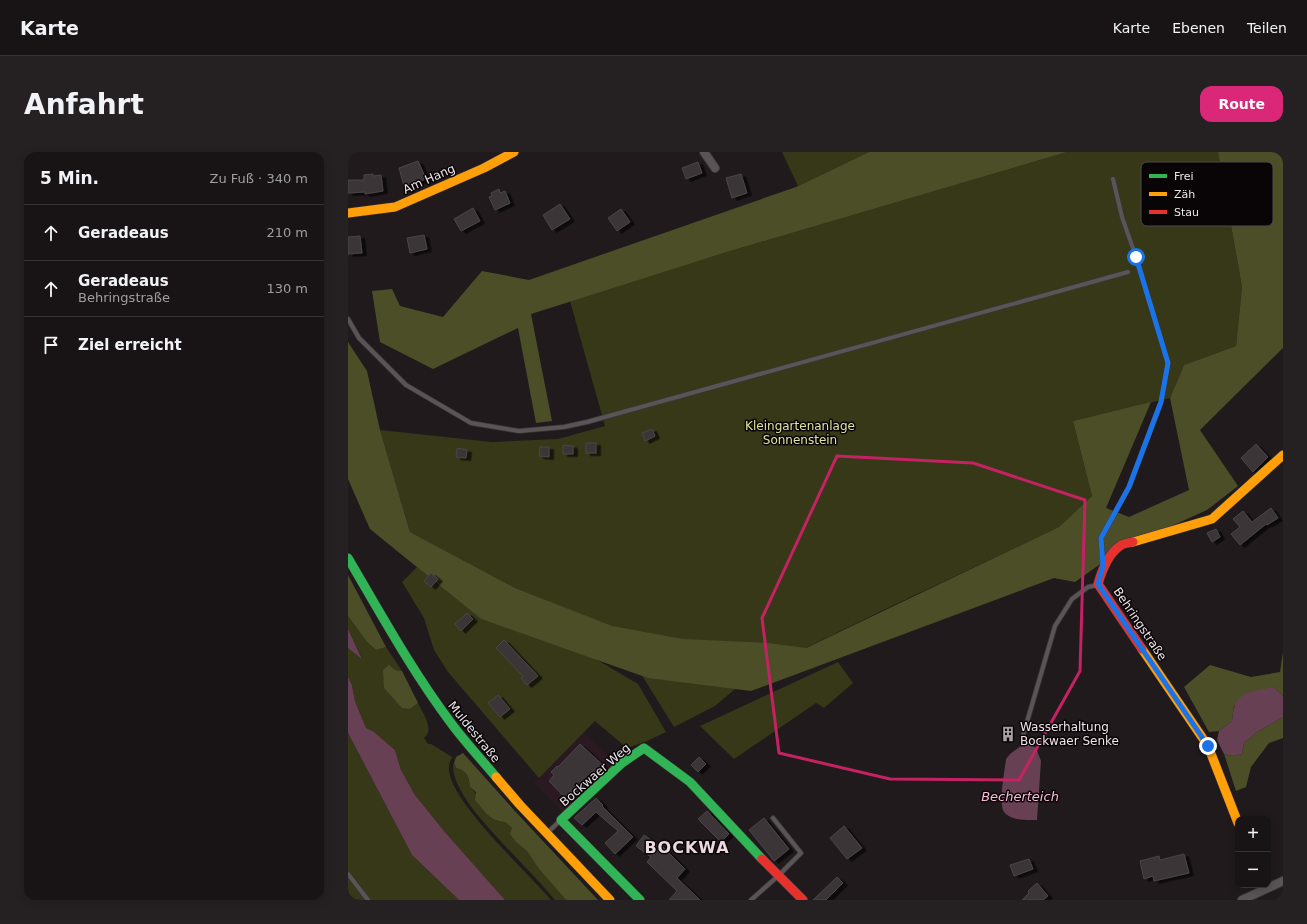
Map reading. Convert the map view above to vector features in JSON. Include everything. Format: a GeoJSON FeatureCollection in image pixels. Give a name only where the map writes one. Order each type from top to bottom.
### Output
{"type":"FeatureCollection","features":[{"type":"Feature","properties":{"kind":"street","name":"Am Hang"},"geometry":{"type":"LineString","coordinates":[[348,212],[395,207],[484,168],[514,152]]}},
{"type":"Feature","properties":{"kind":"street"},"geometry":{"type":"LineString","coordinates":[[704,152],[715,168]]}},
{"type":"Feature","properties":{"kind":"street","name":"Behringstraße"},"geometry":{"type":"LineString","coordinates":[[1235,816],[1208,746],[1098,584],[1103,566],[1114,551],[1121,545],[1212,519],[1283,455]]}},
{"type":"Feature","properties":{"kind":"street","name":"Muldestraße"},"geometry":{"type":"LineString","coordinates":[[348,558],[401,648],[439,708],[452,725],[520,805],[610,900]]}},
{"type":"Feature","properties":{"kind":"street","name":"Bockwaer Weg"},"geometry":{"type":"LineString","coordinates":[[640,900],[561,820],[622,763],[644,748],[690,782],[778,876],[803,900]]}},
{"type":"Feature","properties":{"kind":"street"},"geometry":{"type":"LineString","coordinates":[[1242,900],[1259,889],[1283,881]]}},
{"type":"Feature","properties":{"kind":"lane"},"geometry":{"type":"LineString","coordinates":[[1103,566],[1101,538],[1129,487],[1161,402],[1168,363],[1122,217],[1112,179]]}},
{"type":"Feature","properties":{"kind":"lane"},"geometry":{"type":"LineString","coordinates":[[348,320],[359,338],[406,385],[472,423],[519,431],[564,427],[587,422],[1128,272]]}},
{"type":"Feature","properties":{"kind":"lane"},"geometry":{"type":"LineString","coordinates":[[1022,739],[1055,626],[1072,599],[1088,587],[1098,584]]}},
{"type":"Feature","properties":{"kind":"lane"},"geometry":{"type":"LineString","coordinates":[[751,900],[801,853],[773,818]]}},
{"type":"Feature","properties":{"kind":"lane"},"geometry":{"type":"LineString","coordinates":[[547,833],[561,820]]}},
{"type":"Feature","properties":{"kind":"lane"},"geometry":{"type":"LineString","coordinates":[[348,874],[368,900]]}},
{"type":"Feature","properties":{"kind":"highlighted area"},"geometry":{"type":"Polygon","coordinates":[[[837,456],[973,463],[1085,500],[1080,671],[1019,780],[890,779],[779,753],[762,618],[837,456]]]}},
{"type":"Feature","properties":{"kind":"shaded area"},"geometry":{"type":"Polygon","coordinates":[[[584,732],[615,763],[565,814],[534,783],[584,732]]]}},
{"type":"Feature","properties":{"kind":"green space"},"geometry":{"type":"Polygon","coordinates":[[[782,152],[869,152],[798,186],[782,152]]]}},
{"type":"Feature","properties":{"kind":"green space"},"geometry":{"type":"Polygon","coordinates":[[[869,152],[1067,152],[727,252],[531,314],[552,421],[536,423],[518,328],[433,369],[380,342],[372,291],[392,289],[400,306],[443,317],[482,271],[529,280],[796,187],[869,152]]]}},
{"type":"Feature","properties":{"kind":"green space","name":"Kleingartenanlage Sonnenstein"},"geometry":{"type":"Polygon","coordinates":[[[1067,152],[1218,152],[1220,162],[1141,162],[1141,226],[1231,226],[1242,287],[1236,346],[1184,365],[1170,398],[1073,421],[1092,496],[1059,527],[754,673],[715,706],[674,727],[612,627],[515,588],[410,532],[380,430],[492,442],[558,439],[605,426],[570,301],[727,252],[1067,152]]]}},
{"type":"Feature","properties":{"kind":"green space"},"geometry":{"type":"Polygon","coordinates":[[[1218,152],[1283,152],[1283,348],[1200,430],[1238,486],[1207,510],[1123,548],[1075,582],[1054,578],[751,691],[648,678],[481,619],[370,529],[348,479],[348,342],[367,371],[380,430],[410,532],[515,588],[612,626],[683,639],[767,643],[806,648],[1059,527],[1092,496],[1073,421],[1151,402],[1106,508],[1129,517],[1189,490],[1170,398],[1184,365],[1236,346],[1242,287],[1231,226],[1273,226],[1273,162],[1220,162],[1218,152]]]}},
{"type":"Feature","properties":{"kind":"green space"},"geometry":{"type":"Polygon","coordinates":[[[417,567],[481,619],[594,658],[638,684],[666,732],[627,748],[595,721],[539,778],[448,672],[434,650],[424,618],[402,582],[417,567]]]}},
{"type":"Feature","properties":{"kind":"green space"},"geometry":{"type":"Polygon","coordinates":[[[348,575],[386,647],[376,650],[366,641],[348,616],[348,575]]]}},
{"type":"Feature","properties":{"kind":"green space"},"geometry":{"type":"Polygon","coordinates":[[[348,616],[366,641],[376,650],[386,647],[402,671],[395,670],[384,688],[393,697],[410,709],[418,703],[428,726],[427,734],[424,738],[428,744],[431,744],[452,757],[449,766],[451,780],[460,797],[474,816],[508,855],[551,900],[505,900],[444,831],[415,795],[401,770],[395,750],[374,732],[366,728],[355,701],[352,685],[348,677],[348,648],[362,658],[348,629],[348,616]]]}},
{"type":"Feature","properties":{"kind":"green space"},"geometry":{"type":"Polygon","coordinates":[[[1283,652],[1283,696],[1274,687],[1234,706],[1232,721],[1219,731],[1209,732],[1184,687],[1210,665],[1251,677],[1280,672],[1283,652]]]}},
{"type":"Feature","properties":{"kind":"green space"},"geometry":{"type":"Polygon","coordinates":[[[838,662],[853,683],[824,708],[816,703],[734,759],[700,726],[838,662]]]}},
{"type":"Feature","properties":{"kind":"green space"},"geometry":{"type":"Polygon","coordinates":[[[389,665],[395,670],[402,671],[418,703],[410,709],[402,708],[384,688],[383,670],[389,665]]]}},
{"type":"Feature","properties":{"kind":"green space"},"geometry":{"type":"Polygon","coordinates":[[[1283,717],[1283,738],[1269,743],[1251,767],[1246,787],[1236,791],[1224,754],[1234,756],[1242,754],[1244,743],[1257,732],[1283,717]]]}},
{"type":"Feature","properties":{"kind":"green space"},"geometry":{"type":"Polygon","coordinates":[[[348,733],[412,855],[459,900],[348,900],[348,733]]]}},
{"type":"Feature","properties":{"kind":"green space"},"geometry":{"type":"Polygon","coordinates":[[[463,753],[598,900],[566,900],[539,869],[527,851],[517,843],[510,834],[512,828],[505,822],[491,818],[485,812],[475,800],[476,792],[470,787],[467,774],[456,768],[454,763],[456,757],[463,753]]]}},
{"type":"Feature","properties":{"kind":"green space"},"geometry":{"type":"Polygon","coordinates":[[[454,763],[456,768],[467,774],[470,787],[475,792],[487,814],[497,821],[505,822],[512,828],[517,843],[527,851],[539,869],[566,900],[555,900],[476,813],[460,789],[454,775],[454,763]]]}},
{"type":"Feature","properties":{"kind":"water"},"geometry":{"type":"Polygon","coordinates":[[[348,629],[362,659],[348,648],[348,629]]]}},
{"type":"Feature","properties":{"kind":"water"},"geometry":{"type":"Polygon","coordinates":[[[348,677],[352,685],[355,701],[366,728],[374,732],[395,750],[401,770],[415,795],[444,831],[505,900],[459,900],[412,855],[348,733],[348,677]]]}},
{"type":"Feature","properties":{"kind":"water"},"geometry":{"type":"Polygon","coordinates":[[[1274,687],[1283,696],[1283,717],[1257,732],[1244,743],[1242,754],[1234,756],[1224,754],[1217,740],[1219,731],[1232,721],[1234,707],[1238,700],[1242,696],[1257,690],[1274,687]]]}},
{"type":"Feature","properties":{"kind":"water","name":"Becherteich"},"geometry":{"type":"Polygon","coordinates":[[[1026,742],[1036,748],[1041,761],[1037,820],[1011,817],[1004,812],[1002,808],[1003,778],[1006,759],[1010,754],[1026,742]]]}},
{"type":"Feature","properties":{"kind":"building"},"geometry":{"type":"Polygon","coordinates":[[[418,161],[426,179],[404,186],[399,168],[418,161]]]}},
{"type":"Feature","properties":{"kind":"building"},"geometry":{"type":"Polygon","coordinates":[[[698,162],[702,173],[686,179],[682,168],[698,162]]]}},
{"type":"Feature","properties":{"kind":"building"},"geometry":{"type":"Polygon","coordinates":[[[373,174],[373,176],[381,175],[383,191],[365,194],[365,192],[348,193],[348,180],[364,180],[364,175],[373,174]]]}},
{"type":"Feature","properties":{"kind":"building"},"geometry":{"type":"Polygon","coordinates":[[[741,174],[747,193],[732,198],[726,178],[741,174]]]}},
{"type":"Feature","properties":{"kind":"building"},"geometry":{"type":"Polygon","coordinates":[[[499,189],[500,193],[505,191],[510,203],[495,210],[489,197],[492,196],[491,193],[499,189]]]}},
{"type":"Feature","properties":{"kind":"building"},"geometry":{"type":"Polygon","coordinates":[[[560,204],[570,219],[552,230],[543,215],[560,204]]]}},
{"type":"Feature","properties":{"kind":"building"},"geometry":{"type":"Polygon","coordinates":[[[473,208],[480,221],[461,231],[454,219],[473,208]]]}},
{"type":"Feature","properties":{"kind":"building"},"geometry":{"type":"Polygon","coordinates":[[[621,209],[630,222],[617,231],[608,218],[621,209]]]}},
{"type":"Feature","properties":{"kind":"building"},"geometry":{"type":"Polygon","coordinates":[[[424,235],[427,249],[410,253],[407,238],[424,235]]]}},
{"type":"Feature","properties":{"kind":"building"},"geometry":{"type":"Polygon","coordinates":[[[360,236],[362,253],[348,254],[348,237],[360,236]]]}},
{"type":"Feature","properties":{"kind":"building"},"geometry":{"type":"Polygon","coordinates":[[[652,429],[655,436],[645,441],[642,433],[652,429]]]}},
{"type":"Feature","properties":{"kind":"building"},"geometry":{"type":"Polygon","coordinates":[[[586,443],[596,443],[596,453],[586,453],[586,443]]]}},
{"type":"Feature","properties":{"kind":"building"},"geometry":{"type":"Polygon","coordinates":[[[1256,444],[1268,457],[1253,472],[1241,458],[1256,444]]]}},
{"type":"Feature","properties":{"kind":"building"},"geometry":{"type":"Polygon","coordinates":[[[563,445],[573,446],[573,454],[563,454],[563,445]]]}},
{"type":"Feature","properties":{"kind":"building"},"geometry":{"type":"Polygon","coordinates":[[[540,447],[549,447],[549,457],[539,456],[540,447]]]}},
{"type":"Feature","properties":{"kind":"building"},"geometry":{"type":"Polygon","coordinates":[[[457,448],[467,450],[466,458],[456,457],[457,448]]]}},
{"type":"Feature","properties":{"kind":"building"},"geometry":{"type":"Polygon","coordinates":[[[1271,508],[1278,518],[1267,525],[1266,524],[1240,545],[1231,534],[1240,527],[1233,519],[1243,511],[1252,522],[1271,508]]]}},
{"type":"Feature","properties":{"kind":"building"},"geometry":{"type":"Polygon","coordinates":[[[1216,529],[1220,537],[1212,542],[1207,533],[1216,529]]]}},
{"type":"Feature","properties":{"kind":"building"},"geometry":{"type":"Polygon","coordinates":[[[431,573],[438,579],[431,587],[424,581],[431,573]]]}},
{"type":"Feature","properties":{"kind":"building"},"geometry":{"type":"Polygon","coordinates":[[[467,613],[473,619],[461,631],[455,624],[467,613]]]}},
{"type":"Feature","properties":{"kind":"building"},"geometry":{"type":"Polygon","coordinates":[[[504,640],[538,676],[527,685],[521,678],[523,676],[496,648],[504,640]]]}},
{"type":"Feature","properties":{"kind":"building"},"geometry":{"type":"Polygon","coordinates":[[[498,695],[510,709],[500,717],[488,703],[498,695]]]}},
{"type":"Feature","properties":{"kind":"building"},"geometry":{"type":"Polygon","coordinates":[[[580,744],[606,768],[569,802],[549,781],[554,775],[551,772],[557,766],[558,767],[580,744]]]}},
{"type":"Feature","properties":{"kind":"building"},"geometry":{"type":"Polygon","coordinates":[[[699,757],[706,764],[698,772],[691,765],[699,757]]]}},
{"type":"Feature","properties":{"kind":"building"},"geometry":{"type":"Polygon","coordinates":[[[596,798],[633,837],[615,854],[605,843],[618,831],[596,812],[582,825],[574,818],[596,798]]]}},
{"type":"Feature","properties":{"kind":"building"},"geometry":{"type":"Polygon","coordinates":[[[707,811],[729,834],[721,842],[698,819],[707,811]]]}},
{"type":"Feature","properties":{"kind":"building"},"geometry":{"type":"Polygon","coordinates":[[[764,818],[789,849],[774,861],[749,830],[764,818]]]}},
{"type":"Feature","properties":{"kind":"building"},"geometry":{"type":"Polygon","coordinates":[[[844,826],[862,848],[847,859],[830,838],[844,826]]]}},
{"type":"Feature","properties":{"kind":"building"},"geometry":{"type":"Polygon","coordinates":[[[644,835],[661,847],[662,846],[685,869],[677,878],[700,900],[669,900],[677,891],[647,862],[651,857],[636,846],[644,835]]]}},
{"type":"Feature","properties":{"kind":"building"},"geometry":{"type":"Polygon","coordinates":[[[1184,854],[1189,873],[1154,881],[1153,876],[1144,879],[1140,861],[1159,856],[1160,860],[1184,854]]]}},
{"type":"Feature","properties":{"kind":"building"},"geometry":{"type":"Polygon","coordinates":[[[1029,859],[1033,869],[1014,876],[1010,865],[1029,859]]]}},
{"type":"Feature","properties":{"kind":"building"},"geometry":{"type":"Polygon","coordinates":[[[837,877],[843,883],[826,900],[813,900],[837,877]]]}},
{"type":"Feature","properties":{"kind":"building"},"geometry":{"type":"Polygon","coordinates":[[[1037,883],[1048,896],[1043,900],[1022,900],[1029,893],[1028,891],[1037,883]]]}},
{"type":"Feature","properties":{"kind":"traffic: fast"},"geometry":{"type":"LineString","coordinates":[[348,558],[397,642],[423,683],[456,730],[496,777]]}},
{"type":"Feature","properties":{"kind":"traffic: fast"},"geometry":{"type":"LineString","coordinates":[[640,900],[561,820],[622,763],[644,748],[690,782],[762,859]]}},
{"type":"Feature","properties":{"kind":"traffic: slow"},"geometry":{"type":"LineString","coordinates":[[348,213],[395,207],[484,168],[514,152]]}},
{"type":"Feature","properties":{"kind":"traffic: slow"},"geometry":{"type":"LineString","coordinates":[[1133,542],[1212,519],[1283,455]]}},
{"type":"Feature","properties":{"kind":"traffic: slow"},"geometry":{"type":"LineString","coordinates":[[1142,649],[1208,746],[1235,816]]}},
{"type":"Feature","properties":{"kind":"traffic: slow"},"geometry":{"type":"LineString","coordinates":[[496,777],[520,805],[610,900]]}},
{"type":"Feature","properties":{"kind":"traffic: jam"},"geometry":{"type":"LineString","coordinates":[[1133,542],[1122,545],[1112,553],[1098,584],[1142,649]]}},
{"type":"Feature","properties":{"kind":"traffic: jam"},"geometry":{"type":"LineString","coordinates":[[762,859],[803,900]]}},
{"type":"Feature","properties":{"kind":"place","name":"Wasserhaltung Bockwaer Senke"},"geometry":{"type":"Point","coordinates":[1008,734]}},
{"type":"Feature","properties":{"kind":"district","name":"BOCKWA"},"geometry":{"type":"Point","coordinates":[687,847]}},
{"type":"Feature","properties":{"kind":"route"},"geometry":{"type":"LineString","coordinates":[[1136,257],[1168,363],[1161,402],[1129,487],[1101,538],[1103,566],[1098,584],[1208,746]]}}]}
